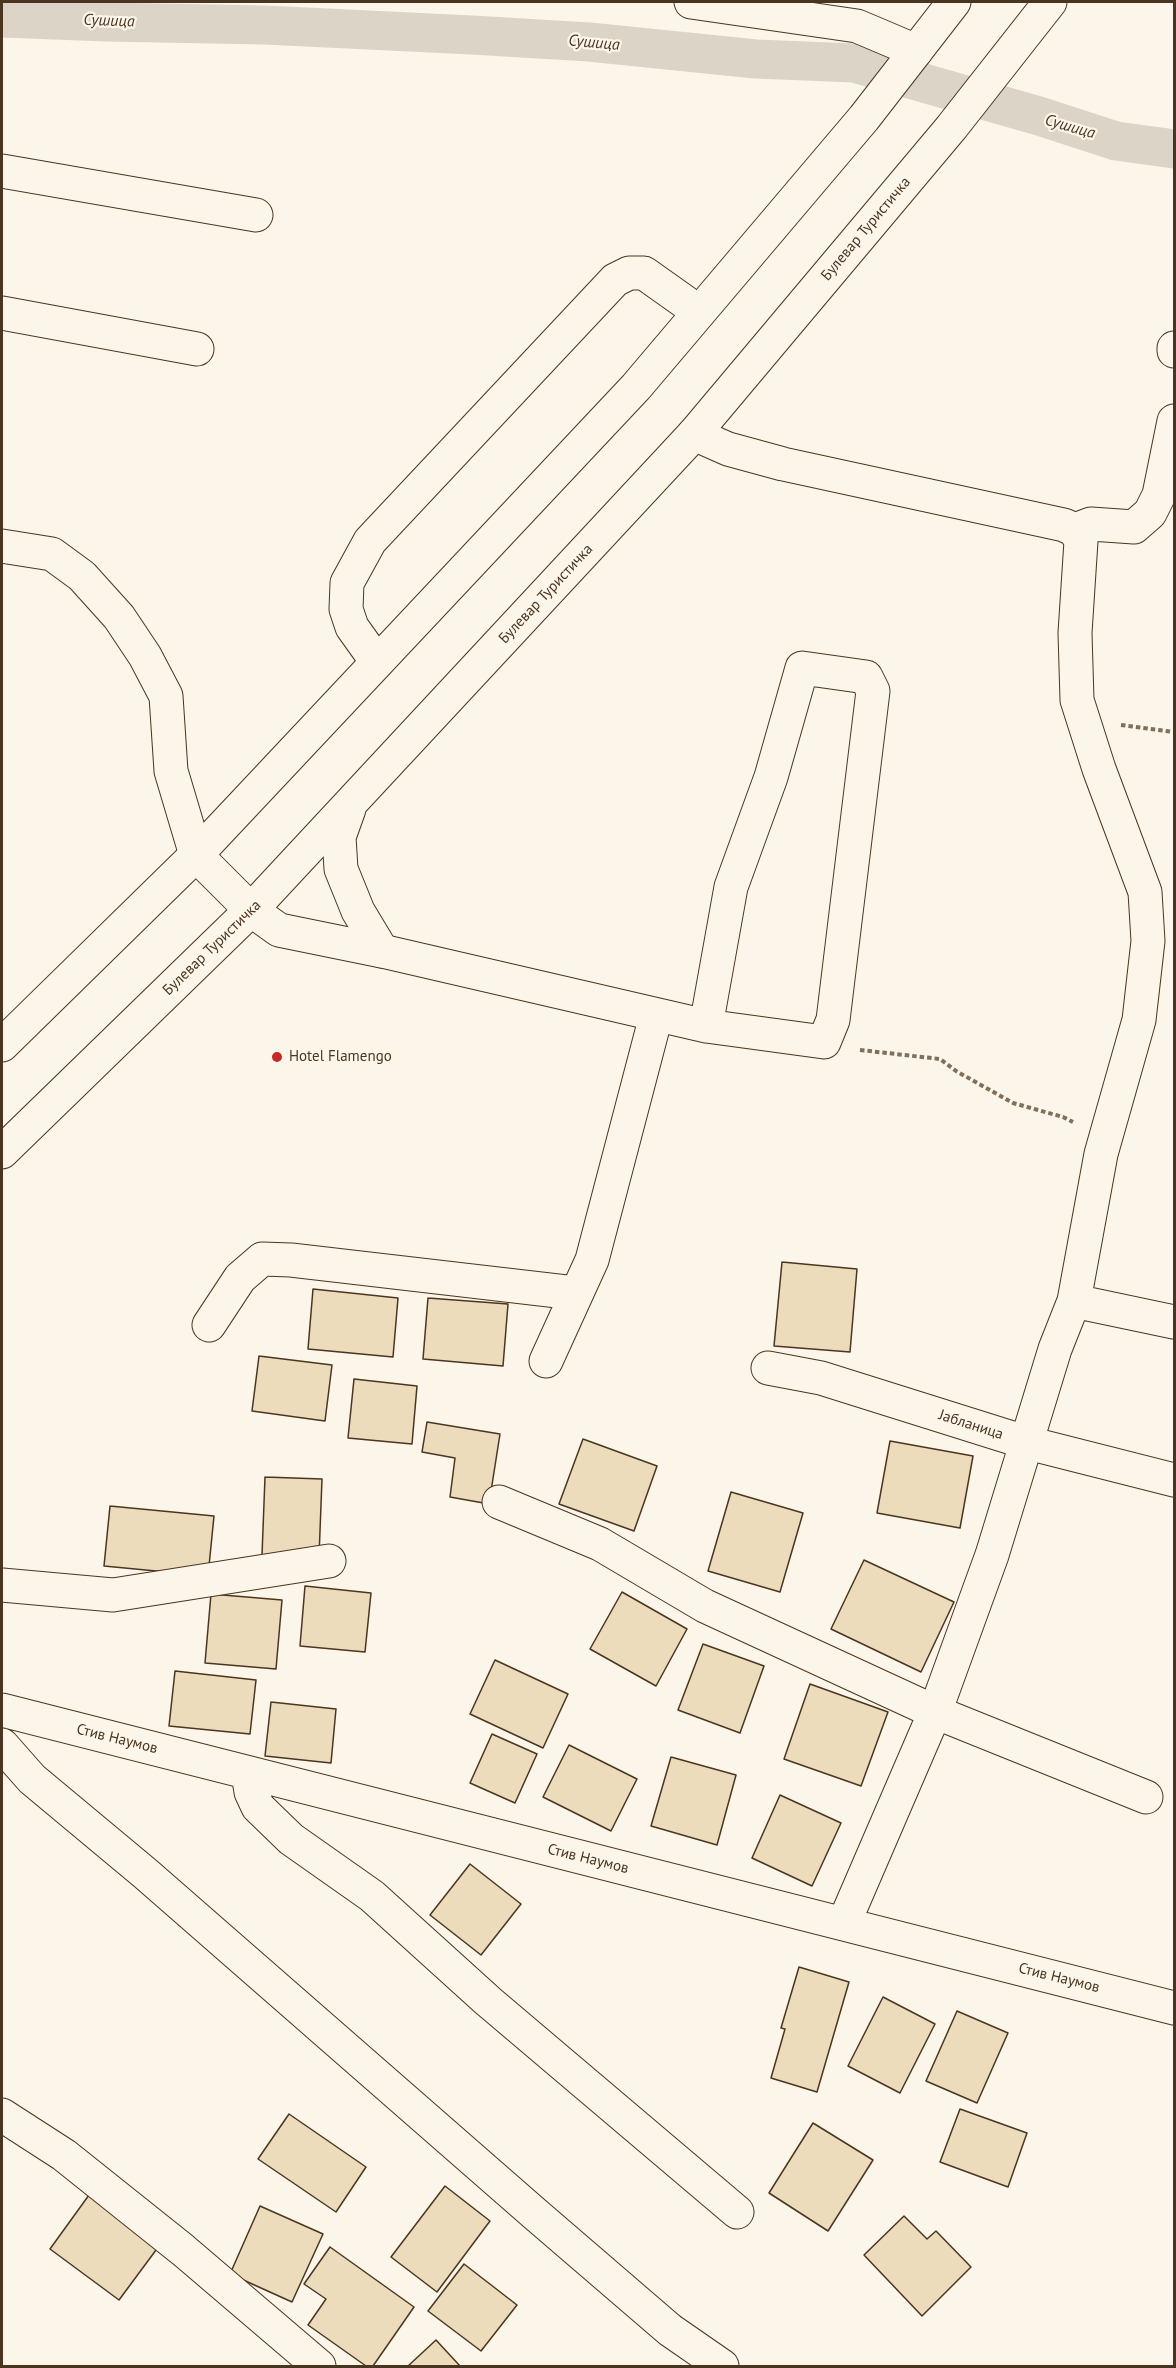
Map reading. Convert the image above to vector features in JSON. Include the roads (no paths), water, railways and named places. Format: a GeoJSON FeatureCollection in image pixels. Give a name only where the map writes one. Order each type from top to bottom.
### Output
{"type":"FeatureCollection","features":[{"type":"Feature","properties":{"kind":"street"},"geometry":{"type":"LineString","coordinates":[[691,2],[857,26],[916,51]]}},
{"type":"Feature","properties":{"kind":"street"},"geometry":{"type":"LineString","coordinates":[[2,1045],[196,855],[636,387],[864,118],[954,2]]}},
{"type":"Feature","properties":{"kind":"street","name":"Булевар Туристичка"},"geometry":{"type":"LineString","coordinates":[[2,1152],[251,910],[694,434],[951,128],[1050,2]]}},
{"type":"Feature","properties":{"kind":"street"},"geometry":{"type":"LineString","coordinates":[[2,171],[256,215]]}},
{"type":"Feature","properties":{"kind":"street"},"geometry":{"type":"LineString","coordinates":[[377,662],[352,627],[346,609],[347,583],[358,561],[378,532],[615,280],[629,273],[644,273],[699,312]]}},
{"type":"Feature","properties":{"kind":"street"},"geometry":{"type":"LineString","coordinates":[[2,313],[197,349]]}},
{"type":"Feature","properties":{"kind":"street"},"geometry":{"type":"LineString","coordinates":[[1075,530],[1091,524],[1134,527],[1150,513],[1159,495],[1174,421]]}},
{"type":"Feature","properties":{"kind":"street"},"geometry":{"type":"LineString","coordinates":[[694,434],[728,449],[783,464],[1064,525],[1075,530],[1081,541],[1075,633],[1077,700],[1145,892],[1148,941],[1139,1020],[1104,1142],[1074,1301],[1055,1349],[992,1555],[935,1712],[844,1923]]}},
{"type":"Feature","properties":{"kind":"street"},"geometry":{"type":"LineString","coordinates":[[2,546],[52,554],[82,576],[119,617],[146,656],[166,696],[171,771],[196,855],[251,910],[279,930],[382,951],[706,1026],[824,1042],[833,1020],[873,691],[866,677],[802,668],[771,777],[731,887],[706,1026]]}},
{"type":"Feature","properties":{"kind":"street"},"geometry":{"type":"LineString","coordinates":[[350,806],[339,837],[340,869],[358,911],[382,951]]}},
{"type":"Feature","properties":{"kind":"street"},"geometry":{"type":"LineString","coordinates":[[546,1361],[592,1260],[656,1016]]}},
{"type":"Feature","properties":{"kind":"street"},"geometry":{"type":"LineString","coordinates":[[209,1325],[240,1278],[262,1259],[291,1260],[575,1293]]}},
{"type":"Feature","properties":{"kind":"street"},"geometry":{"type":"LineString","coordinates":[[1074,1301],[1174,1322]]}},
{"type":"Feature","properties":{"kind":"street","name":"Јабланица"},"geometry":{"type":"LineString","coordinates":[[768,1368],[822,1378],[1028,1443],[1174,1480]]}},
{"type":"Feature","properties":{"kind":"street"},"geometry":{"type":"LineString","coordinates":[[499,1502],[600,1544],[705,1606],[935,1712],[1146,1797]]}},
{"type":"Feature","properties":{"kind":"street"},"geometry":{"type":"LineString","coordinates":[[2,1585],[113,1595],[328,1561]]}},
{"type":"Feature","properties":{"kind":"street","name":"Стив Наумов"},"geometry":{"type":"LineString","coordinates":[[2,1710],[1174,2008]]}},
{"type":"Feature","properties":{"kind":"street"},"geometry":{"type":"LineString","coordinates":[[2,1745],[32,1779],[146,1874],[534,2213],[670,2330],[723,2367]]}},
{"type":"Feature","properties":{"kind":"street"},"geometry":{"type":"LineString","coordinates":[[249,1773],[251,1792],[258,1807],[291,1839],[372,1896],[488,2001],[737,2212]]}},
{"type":"Feature","properties":{"kind":"street"},"geometry":{"type":"LineString","coordinates":[[2,2115],[64,2154],[183,2250],[319,2367]]}},
{"type":"Feature","properties":{"kind":"waterway","name":"Сушица"},"geometry":{"type":"LineString","coordinates":[[2,18],[265,25],[472,35],[589,42],[756,59],[854,63],[1039,116],[1116,141],[1174,149]]}},
{"type":"Feature","properties":{"kind":"place","name":"Hotel Flamengo"},"geometry":{"type":"Point","coordinates":[277,1057]}}]}
